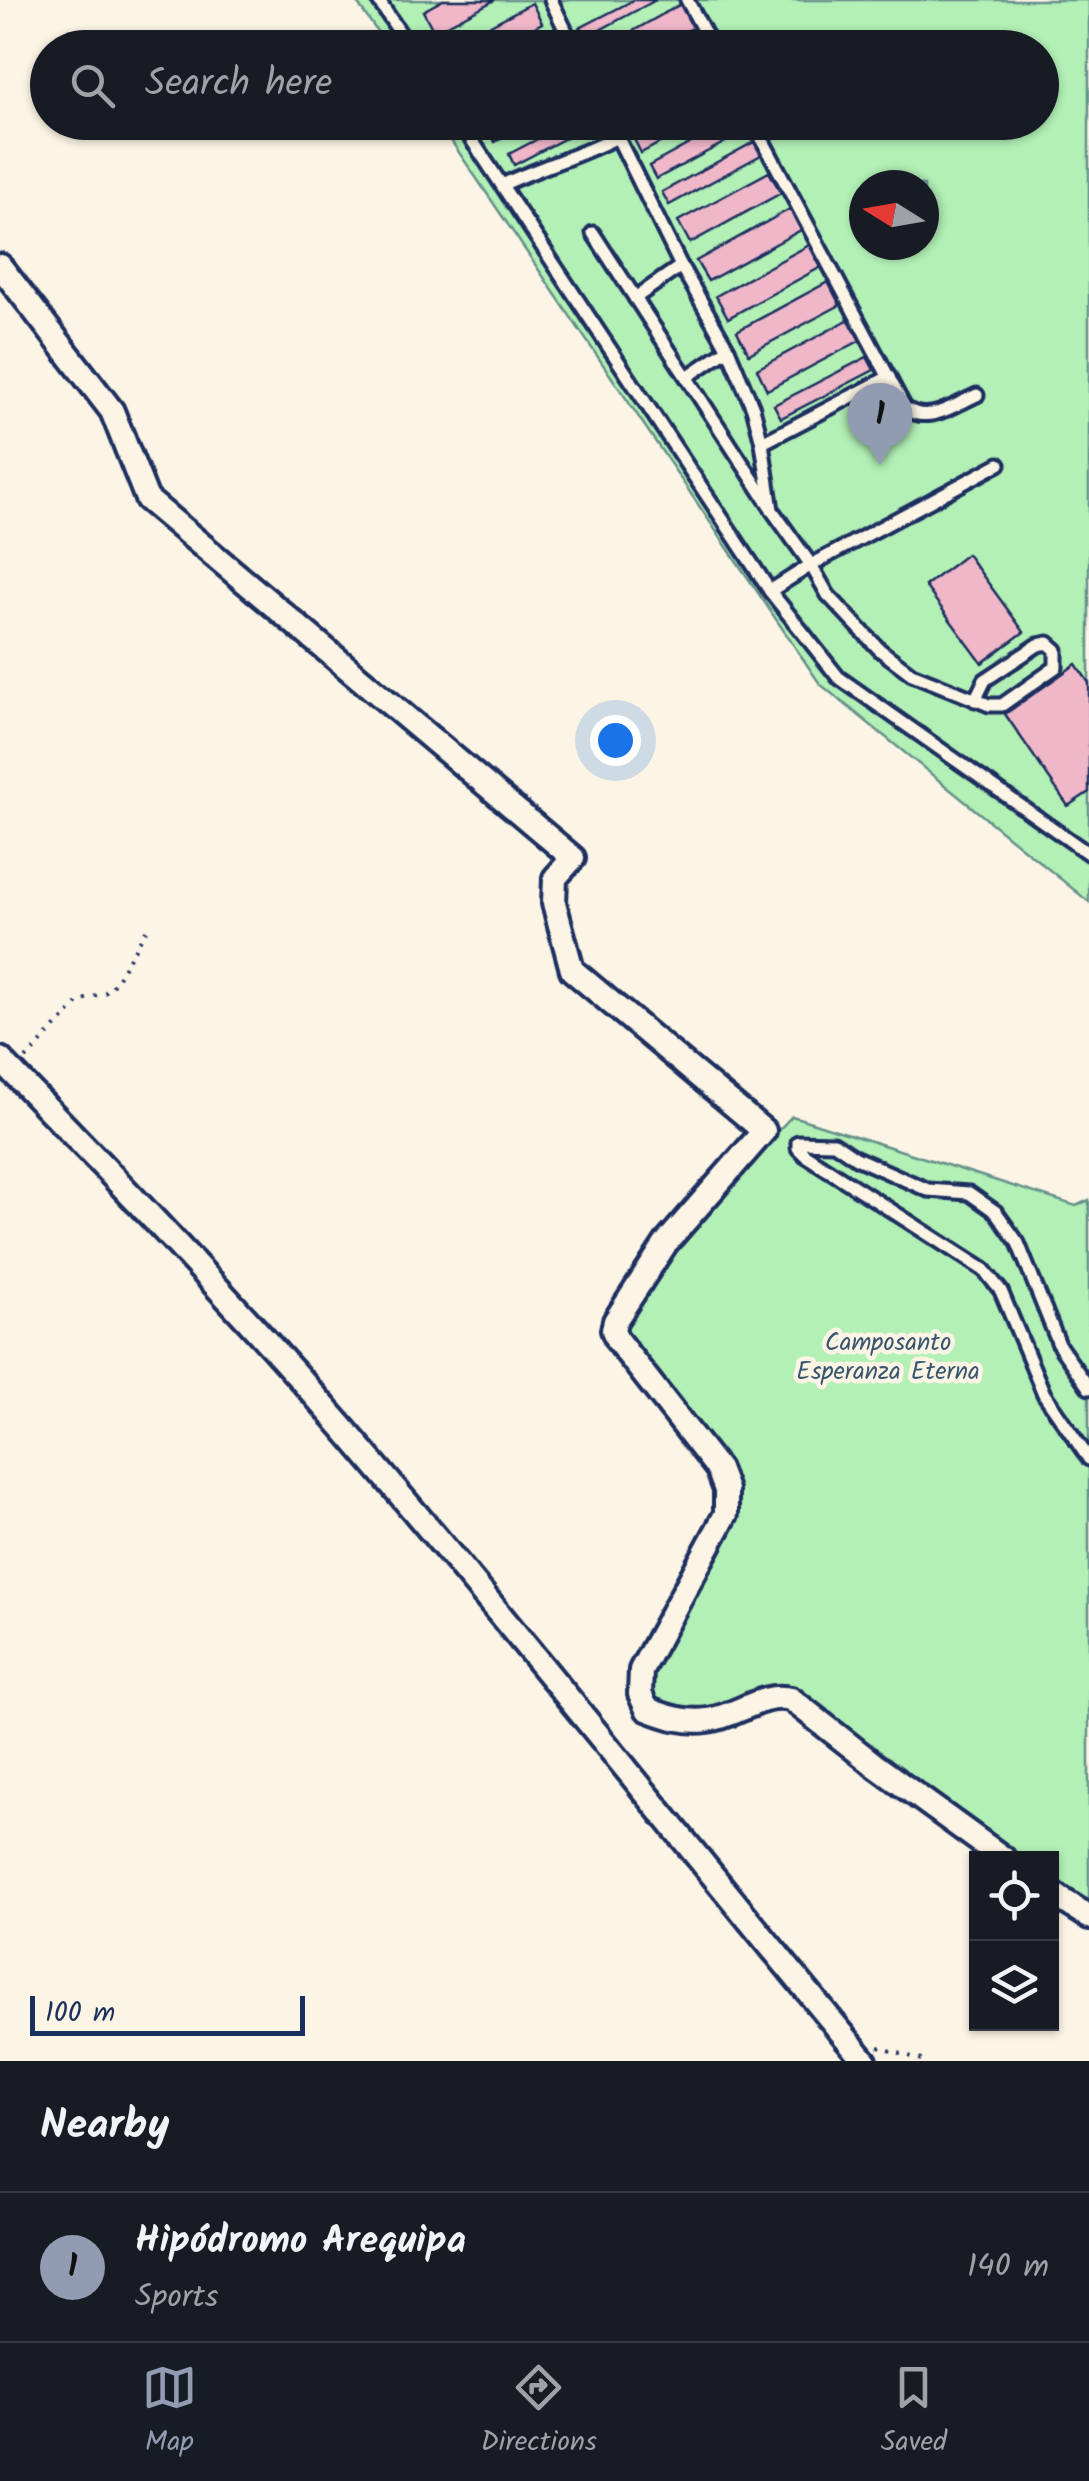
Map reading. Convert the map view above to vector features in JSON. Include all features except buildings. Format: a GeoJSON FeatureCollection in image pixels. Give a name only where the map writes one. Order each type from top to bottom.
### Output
{"type":"FeatureCollection","features":[{"type":"Feature","properties":{"kind":"street"},"geometry":{"type":"LineString","coordinates":[[0,266],[112,411],[147,500],[573,858],[556,878],[554,903],[572,970],[764,1131],[666,1242],[614,1321],[617,1340],[718,1469],[726,1490],[726,1514],[642,1670],[640,1694],[646,1709],[673,1720],[710,1720],[776,1695],[792,1698],[876,1766],[993,1851]]}},
{"type":"Feature","properties":{"kind":"street"},"geometry":{"type":"LineString","coordinates":[[1,1060],[344,1429],[871,2054]]}},
{"type":"Feature","properties":{"kind":"street"},"geometry":{"type":"LineString","coordinates":[[1059,1898],[1089,1917]]}},
{"type":"Feature","properties":{"kind":"lane"},"geometry":{"type":"LineString","coordinates":[[378,0],[398,30]]}},
{"type":"Feature","properties":{"kind":"lane"},"geometry":{"type":"LineString","coordinates":[[551,0],[565,30]]}},
{"type":"Feature","properties":{"kind":"lane"},"geometry":{"type":"LineString","coordinates":[[687,0],[703,30]]}},
{"type":"Feature","properties":{"kind":"lane"},"geometry":{"type":"LineString","coordinates":[[472,140],[770,591],[838,677],[1089,854]]}},
{"type":"Feature","properties":{"kind":"lane"},"geometry":{"type":"LineString","coordinates":[[502,185],[611,140]]}},
{"type":"Feature","properties":{"kind":"lane"},"geometry":{"type":"LineString","coordinates":[[618,140],[681,266],[728,348],[753,408],[772,510]]}},
{"type":"Feature","properties":{"kind":"lane"},"geometry":{"type":"LineString","coordinates":[[763,140],[905,408],[916,415],[929,416],[977,395]]}},
{"type":"Feature","properties":{"kind":"lane"},"geometry":{"type":"LineString","coordinates":[[593,233],[828,595],[880,650],[912,674],[974,700],[988,705],[1002,705],[1056,667],[1056,650],[1048,643],[1038,644],[985,680],[974,700]]}},
{"type":"Feature","properties":{"kind":"lane"},"geometry":{"type":"LineString","coordinates":[[635,298],[681,266]]}},
{"type":"Feature","properties":{"kind":"lane"},"geometry":{"type":"LineString","coordinates":[[687,377],[728,348]]}},
{"type":"Feature","properties":{"kind":"lane"},"geometry":{"type":"LineString","coordinates":[[762,443],[890,376]]}},
{"type":"Feature","properties":{"kind":"lane"},"geometry":{"type":"LineString","coordinates":[[770,591],[999,464]]}},
{"type":"Feature","properties":{"kind":"lane"},"geometry":{"type":"LineString","coordinates":[[1089,1388],[1060,1347],[1018,1244],[996,1212],[969,1193],[928,1190],[856,1158],[834,1143],[798,1142],[805,1155],[984,1270],[1002,1291],[1044,1394],[1089,1459]]}},
{"type":"Feature","properties":{"kind":"path"},"geometry":{"type":"LineString","coordinates":[[1,1060],[21,1063],[34,1054],[80,1001],[106,992],[148,927]]}},
{"type":"Feature","properties":{"kind":"path"},"geometry":{"type":"LineString","coordinates":[[871,2054],[925,2061]]}},
{"type":"Feature","properties":{"kind":"green space"},"geometry":{"type":"Polygon","coordinates":[[[355,0],[1089,0],[1089,902],[820,684],[451,140],[1059,140],[1059,30],[376,30],[355,0]]]}},
{"type":"Feature","properties":{"kind":"green space","name":"Camposanto Esperanza Eterna"},"geometry":{"type":"Polygon","coordinates":[[[792,1116],[1076,1206],[1089,1200],[1089,1907],[1059,1887],[1059,1851],[1008,1851],[870,1756],[791,1690],[687,1712],[665,1708],[644,1691],[645,1671],[735,1507],[623,1335],[622,1323],[690,1224],[792,1116]]]}},
{"type":"Feature","properties":{"kind":"place","name":"Hipódromo Arequipa"},"geometry":{"type":"Point","coordinates":[880,465]}}]}
